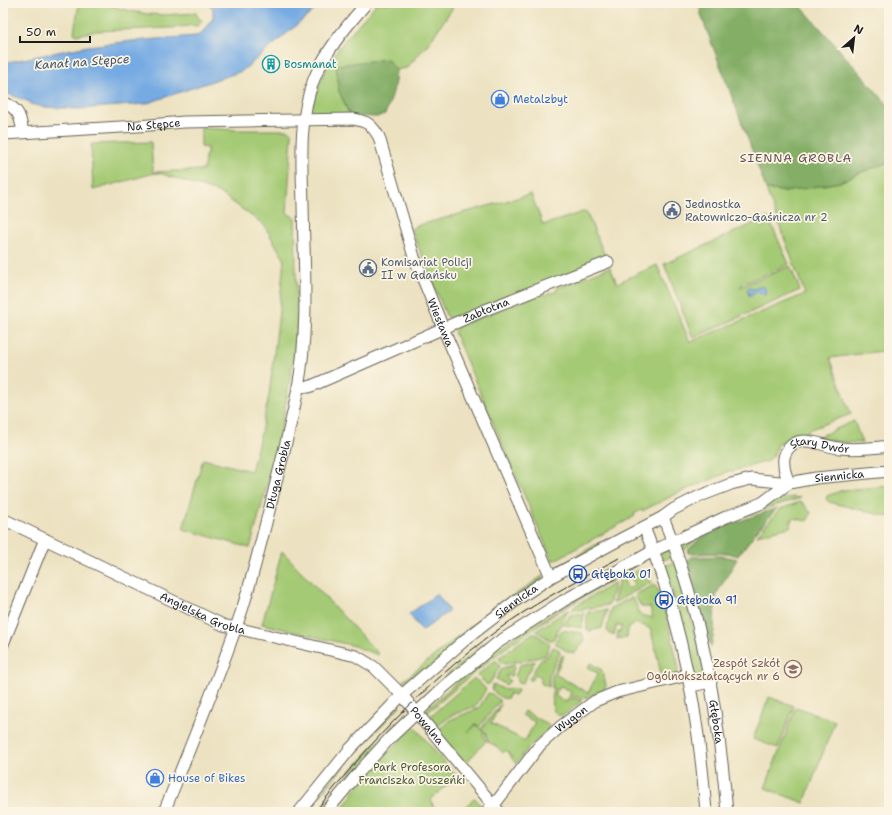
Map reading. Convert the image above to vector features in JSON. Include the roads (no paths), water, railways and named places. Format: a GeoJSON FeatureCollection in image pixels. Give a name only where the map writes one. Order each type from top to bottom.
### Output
{"type":"FeatureCollection","features":[{"type":"Feature","properties":{"kind":"street"},"geometry":{"type":"LineString","coordinates":[[304,121],[307,101],[318,72],[337,40],[364,6],[364,3]]}},
{"type":"Feature","properties":{"kind":"street"},"geometry":{"type":"LineString","coordinates":[[3,102],[18,112],[23,132]]}},
{"type":"Feature","properties":{"kind":"street","name":"Na Stępce"},"geometry":{"type":"LineString","coordinates":[[3,134],[184,122],[304,121]]}},
{"type":"Feature","properties":{"kind":"street","name":"Wiesława"},"geometry":{"type":"LineString","coordinates":[[304,121],[362,121],[374,128],[379,137],[414,257],[443,328],[551,577]]}},
{"type":"Feature","properties":{"kind":"street","name":"Długa Grobla"},"geometry":{"type":"LineString","coordinates":[[164,812],[242,610],[265,529],[288,436],[298,386],[304,334],[305,308],[302,133],[304,121]]}},
{"type":"Feature","properties":{"kind":"street","name":"Zabłotna"},"geometry":{"type":"LineString","coordinates":[[298,386],[309,387],[443,328],[608,262]]}},
{"type":"Feature","properties":{"kind":"street","name":"Stary Dwór"},"geometry":{"type":"LineString","coordinates":[[789,483],[783,465],[784,454],[788,447],[795,443],[804,441],[840,448],[866,449],[889,446]]}},
{"type":"Feature","properties":{"kind":"street","name":"Siennicka"},"geometry":{"type":"LineString","coordinates":[[300,812],[350,749],[402,695],[466,639],[518,599],[551,577],[663,517],[674,509],[700,496],[731,484],[751,479],[789,483],[816,478],[889,471]]}},
{"type":"Feature","properties":{"kind":"street","name":"Siennicka"},"geometry":{"type":"LineString","coordinates":[[326,812],[360,770],[416,712],[497,643],[563,602],[654,551],[726,517],[762,503],[789,483]]}},
{"type":"Feature","properties":{"kind":"street","name":"Głęboka"},"geometry":{"type":"LineString","coordinates":[[663,517],[681,564],[696,617],[711,682],[727,812]]}},
{"type":"Feature","properties":{"kind":"street","name":"Angielska Grobla"},"geometry":{"type":"LineString","coordinates":[[3,519],[214,622],[356,656],[374,667],[402,695]]}},
{"type":"Feature","properties":{"kind":"street","name":"Głęboka"},"geometry":{"type":"LineString","coordinates":[[644,527],[670,598],[690,681],[702,760],[706,812]]}},
{"type":"Feature","properties":{"kind":"street"},"geometry":{"type":"LineString","coordinates":[[3,644],[45,540]]}},
{"type":"Feature","properties":{"kind":"street","name":"Wygon"},"geometry":{"type":"LineString","coordinates":[[493,810],[540,744],[560,726],[595,701],[617,692],[690,681],[711,682]]}},
{"type":"Feature","properties":{"kind":"street","name":"Powalna"},"geometry":{"type":"LineString","coordinates":[[402,695],[493,810]]}},
{"type":"Feature","properties":{"kind":"water","name":"Kanał na Stępce"},"geometry":{"type":"Polygon","coordinates":[[[207,3],[323,3],[242,71],[145,104],[79,109],[44,107],[30,104],[30,102],[3,92],[3,63],[88,46],[196,36],[201,34],[213,18],[213,8],[207,3]]]}},
{"type":"Feature","properties":{"kind":"water"},"geometry":{"type":"Polygon","coordinates":[[[763,286],[766,294],[764,295],[760,292],[756,292],[751,296],[749,295],[747,290],[748,288],[753,289],[763,286]]]}},
{"type":"Feature","properties":{"kind":"water"},"geometry":{"type":"Polygon","coordinates":[[[437,594],[449,611],[422,631],[409,614],[437,594]]]}},
{"type":"Feature","properties":{"kind":"tram line"},"geometry":{"type":"LineString","coordinates":[[315,812],[381,734],[456,663],[522,613],[563,588],[619,558]]}},
{"type":"Feature","properties":{"kind":"place","name":"Bosmanat"},"geometry":{"type":"Point","coordinates":[271,64]}},
{"type":"Feature","properties":{"kind":"place","name":"Metalzbyt"},"geometry":{"type":"Point","coordinates":[500,99]}},
{"type":"Feature","properties":{"kind":"place","name":"Jednostka Ratowniczo-Gaśnicza nr 2"},"geometry":{"type":"Point","coordinates":[672,210]}},
{"type":"Feature","properties":{"kind":"place","name":"Komisariat Policji II w Gdańsku"},"geometry":{"type":"Point","coordinates":[368,268]}},
{"type":"Feature","properties":{"kind":"place","name":"Głęboka 01"},"geometry":{"type":"Point","coordinates":[578,574]}},
{"type":"Feature","properties":{"kind":"place","name":"Głęboka 91"},"geometry":{"type":"Point","coordinates":[664,600]}},
{"type":"Feature","properties":{"kind":"place","name":"Zespół Szkół Ogólnokształcących nr 6"},"geometry":{"type":"Point","coordinates":[793,669]}},
{"type":"Feature","properties":{"kind":"place","name":"House of Bikes"},"geometry":{"type":"Point","coordinates":[155,778]}},
{"type":"Feature","properties":{"kind":"district","name":"SIENNA GROBLA"},"geometry":{"type":"Point","coordinates":[796,158]}},
{"type":"Feature","properties":{"kind":"park label","name":"Park Profesora Franciszka Duszeńki"},"geometry":{"type":"Point","coordinates":[412,773]}}]}
